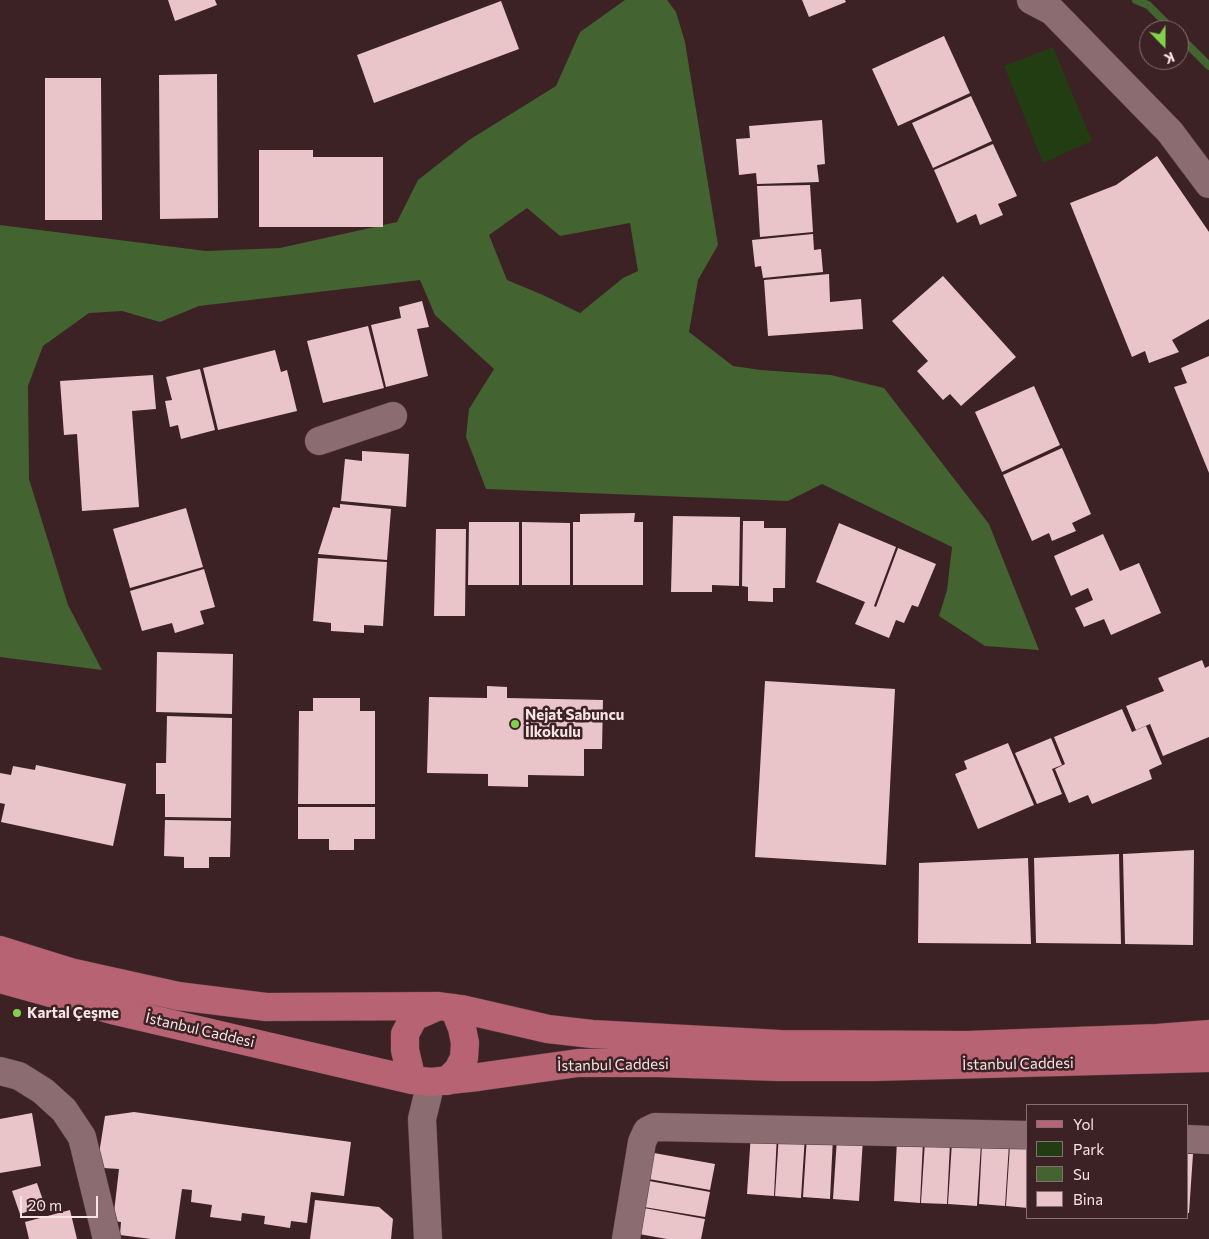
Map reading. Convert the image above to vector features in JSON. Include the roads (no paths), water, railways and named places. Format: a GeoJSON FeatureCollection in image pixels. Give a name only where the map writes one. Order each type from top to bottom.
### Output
{"type":"FeatureCollection","features":[{"type":"Feature","properties":{"kind":"main road","name":"İstanbul Caddesi"},"geometry":{"type":"LineString","coordinates":[[0,950],[74,973],[178,996],[266,1007],[446,1007],[548,1029],[592,1034],[780,1044],[968,1045],[1157,1038],[1209,1034]]}},
{"type":"Feature","properties":{"kind":"main road","name":"İstanbul Caddesi"},"geometry":{"type":"LineString","coordinates":[[0,979],[112,1010],[430,1081],[578,1064],[657,1063],[778,1067],[875,1067],[1209,1058]]}},
{"type":"Feature","properties":{"kind":"main road"},"geometry":{"type":"LineString","coordinates":[[266,1007],[267,1046]]}},
{"type":"Feature","properties":{"kind":"main road"},"geometry":{"type":"LineString","coordinates":[[446,1007],[462,1028],[465,1043],[464,1058],[458,1070],[430,1081],[404,1050],[405,1034],[414,1018],[446,1007]]}},
{"type":"Feature","properties":{"kind":"street"},"geometry":{"type":"LineString","coordinates":[[1031,0],[1052,11],[1170,132],[1209,184]]}},
{"type":"Feature","properties":{"kind":"street"},"geometry":{"type":"LineString","coordinates":[[319,441],[393,416]]}},
{"type":"Feature","properties":{"kind":"street"},"geometry":{"type":"LineString","coordinates":[[0,1071],[19,1076],[43,1091],[64,1110],[82,1138],[107,1239]]}},
{"type":"Feature","properties":{"kind":"street"},"geometry":{"type":"LineString","coordinates":[[428,1239],[422,1119],[430,1081]]}},
{"type":"Feature","properties":{"kind":"street"},"geometry":{"type":"LineString","coordinates":[[626,1239],[642,1142],[647,1131],[655,1127],[1026,1135]]}},
{"type":"Feature","properties":{"kind":"street"},"geometry":{"type":"LineString","coordinates":[[1189,1139],[1209,1140]]}},
{"type":"Feature","properties":{"kind":"water"},"geometry":{"type":"Polygon","coordinates":[[[625,0],[667,0],[676,12],[685,42],[718,245],[698,280],[689,332],[733,366],[831,375],[884,388],[989,524],[1039,650],[985,646],[939,616],[947,590],[952,547],[822,484],[788,501],[486,489],[466,437],[469,409],[494,369],[435,315],[420,280],[199,306],[160,322],[122,311],[89,313],[43,346],[28,386],[29,479],[68,605],[102,670],[0,657],[0,225],[206,251],[280,248],[397,222],[418,180],[469,140],[556,86],[580,32],[625,0]],[[527,208],[489,235],[507,280],[580,313],[623,278],[638,271],[630,223],[560,236],[527,208]]]}},
{"type":"Feature","properties":{"kind":"waterway"},"geometry":{"type":"LineString","coordinates":[[1136,0],[1148,5],[1163,20]]}},
{"type":"Feature","properties":{"kind":"waterway"},"geometry":{"type":"LineString","coordinates":[[1189,46],[1209,66]]}},
{"type":"Feature","properties":{"kind":"place","name":"Nejat Sabuncu İlkokulu"},"geometry":{"type":"Point","coordinates":[515,724]}},
{"type":"Feature","properties":{"kind":"place","name":"Kartal Çeşme"},"geometry":{"type":"Point","coordinates":[17,1013]}}]}
